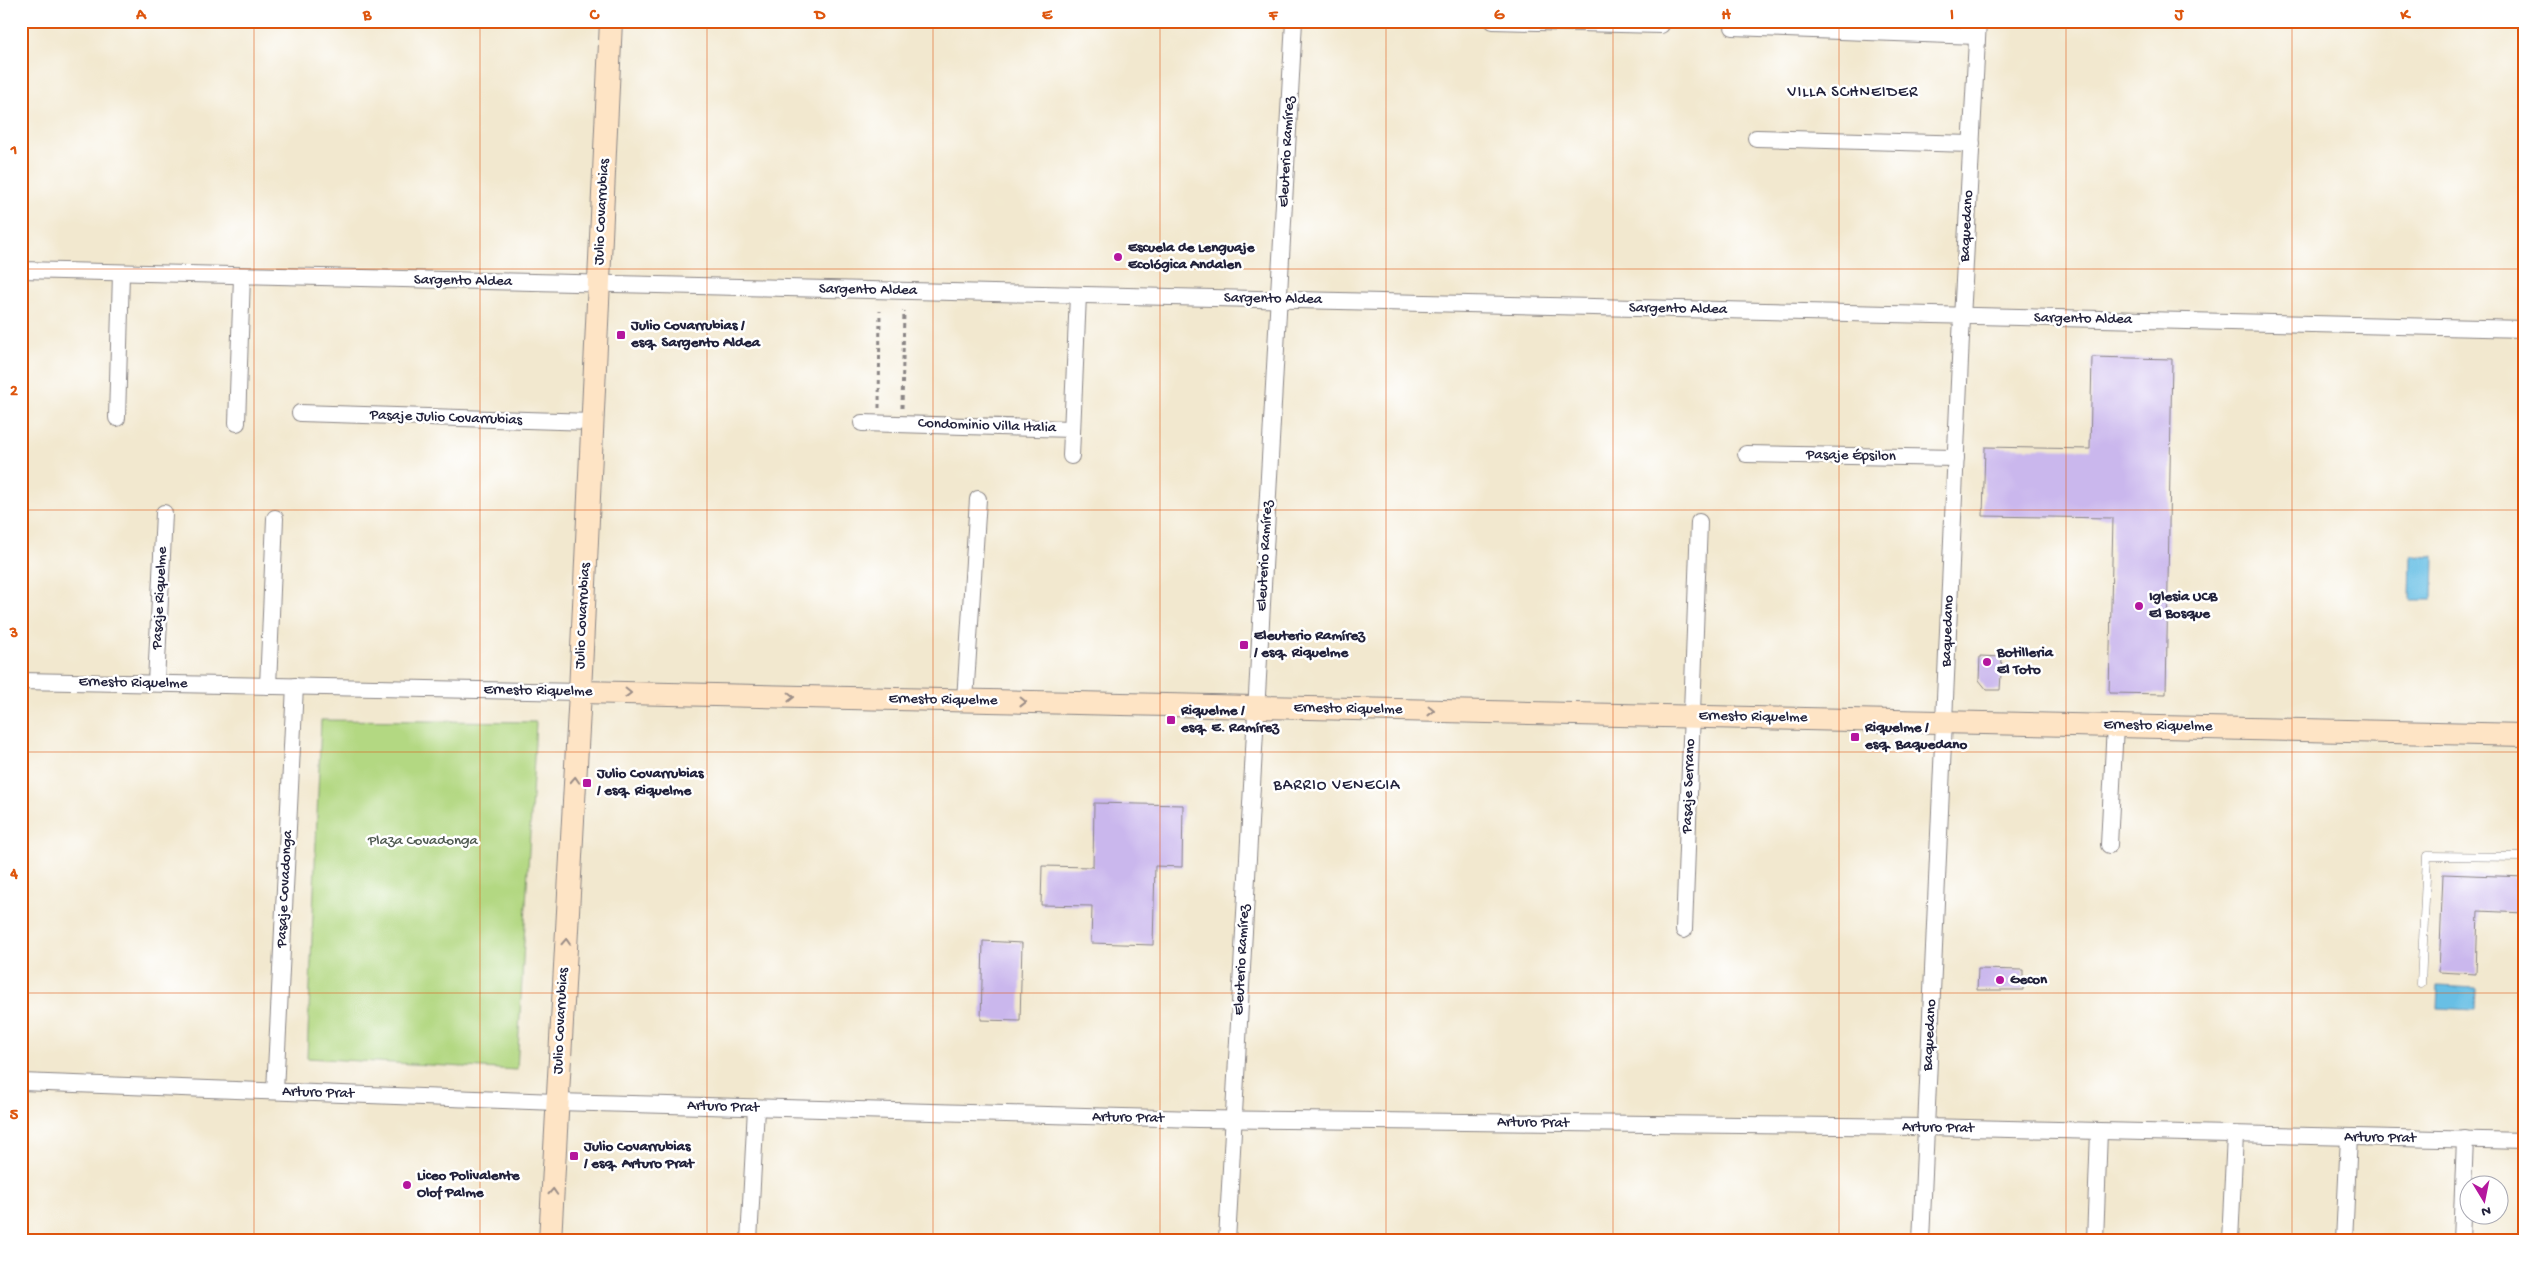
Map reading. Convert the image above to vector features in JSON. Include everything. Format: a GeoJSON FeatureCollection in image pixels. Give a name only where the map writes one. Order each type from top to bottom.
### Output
{"type":"FeatureCollection","features":[{"type":"Feature","properties":{"kind":"street","name":"Julio Covarrubias"},"geometry":{"type":"LineString","coordinates":[[550,1241],[580,692],[611,21]]}},
{"type":"Feature","properties":{"kind":"street","name":"Eleuterio Ramírez"},"geometry":{"type":"LineString","coordinates":[[1227,1241],[1294,21]]}},
{"type":"Feature","properties":{"kind":"street"},"geometry":{"type":"LineString","coordinates":[[1493,21],[1661,25]]}},
{"type":"Feature","properties":{"kind":"street"},"geometry":{"type":"LineString","coordinates":[[1733,27],[1978,29]]}},
{"type":"Feature","properties":{"kind":"street","name":"Baquedano"},"geometry":{"type":"LineString","coordinates":[[1921,1241],[1962,316],[1978,29]]}},
{"type":"Feature","properties":{"kind":"street"},"geometry":{"type":"LineString","coordinates":[[1756,138],[1972,144]]}},
{"type":"Feature","properties":{"kind":"street","name":"Sargento Aldea"},"geometry":{"type":"LineString","coordinates":[[21,270],[2525,329]]}},
{"type":"Feature","properties":{"kind":"street"},"geometry":{"type":"LineString","coordinates":[[117,418],[121,273]]}},
{"type":"Feature","properties":{"kind":"street"},"geometry":{"type":"LineString","coordinates":[[237,424],[242,276]]}},
{"type":"Feature","properties":{"kind":"street","name":"Condominio Villa Italia"},"geometry":{"type":"LineString","coordinates":[[1071,456],[1078,295]]}},
{"type":"Feature","properties":{"kind":"street","name":"Pasaje Julio Covarrubias"},"geometry":{"type":"LineString","coordinates":[[300,413],[592,422]]}},
{"type":"Feature","properties":{"kind":"street","name":"Condominio Villa Italia"},"geometry":{"type":"LineString","coordinates":[[862,423],[1072,428]]}},
{"type":"Feature","properties":{"kind":"street","name":"Pasaje Épsilon"},"geometry":{"type":"LineString","coordinates":[[1746,454],[1956,458]]}},
{"type":"Feature","properties":{"kind":"street"},"geometry":{"type":"LineString","coordinates":[[965,700],[978,499]]}},
{"type":"Feature","properties":{"kind":"street","name":"Pasaje Riquelme"},"geometry":{"type":"LineString","coordinates":[[156,683],[164,513]]}},
{"type":"Feature","properties":{"kind":"street"},"geometry":{"type":"LineString","coordinates":[[268,686],[275,518]]}},
{"type":"Feature","properties":{"kind":"street","name":"Pasaje Serrano"},"geometry":{"type":"LineString","coordinates":[[1684,930],[1699,522]]}},
{"type":"Feature","properties":{"kind":"street","name":"Ernesto Riquelme"},"geometry":{"type":"LineString","coordinates":[[21,681],[2525,735]]}},
{"type":"Feature","properties":{"kind":"street","name":"Pasaje Covadonga"},"geometry":{"type":"LineString","coordinates":[[275,1091],[295,686]]}},
{"type":"Feature","properties":{"kind":"street"},"geometry":{"type":"LineString","coordinates":[[2109,845],[2115,725]]}},
{"type":"Feature","properties":{"kind":"street","name":"Arturo Prat"},"geometry":{"type":"LineString","coordinates":[[21,1082],[557,1102],[1233,1120],[1925,1127],[2525,1141]]}},
{"type":"Feature","properties":{"kind":"street"},"geometry":{"type":"LineString","coordinates":[[749,1241],[756,1108]]}},
{"type":"Feature","properties":{"kind":"street"},"geometry":{"type":"LineString","coordinates":[[2095,1241],[2099,1131]]}},
{"type":"Feature","properties":{"kind":"street"},"geometry":{"type":"LineString","coordinates":[[2230,1241],[2235,1135]]}},
{"type":"Feature","properties":{"kind":"street"},"geometry":{"type":"LineString","coordinates":[[2344,1241],[2349,1137]]}},
{"type":"Feature","properties":{"kind":"street"},"geometry":{"type":"LineString","coordinates":[[2462,1241],[2465,1139]]}},
{"type":"Feature","properties":{"kind":"lane"},"geometry":{"type":"LineString","coordinates":[[2421,984],[2427,856],[2525,857]]}},
{"type":"Feature","properties":{"kind":"path"},"geometry":{"type":"LineString","coordinates":[[879,424],[880,311]]}},
{"type":"Feature","properties":{"kind":"path","name":"Condominio Villa Italia"},"geometry":{"type":"LineString","coordinates":[[901,424],[904,311]]}},
{"type":"Feature","properties":{"kind":"green space","name":"Plaza Covadonga"},"geometry":{"type":"Polygon","coordinates":[[[321,720],[536,722],[517,1070],[307,1058],[321,720]]]}},
{"type":"Feature","properties":{"kind":"water"},"geometry":{"type":"Polygon","coordinates":[[[2411,555],[2434,556],[2433,600],[2410,600],[2411,555]]]}},
{"type":"Feature","properties":{"kind":"water"},"geometry":{"type":"Polygon","coordinates":[[[2438,986],[2476,988],[2475,1010],[2437,1008],[2438,986]]]}},
{"type":"Feature","properties":{"kind":"building","name":"Iglesia UCB El Bosque"},"geometry":{"type":"Polygon","coordinates":[[[2092,357],[2172,359],[2166,694],[2109,693],[2113,518],[1983,516],[1985,447],[2090,449],[2092,357]]]}},
{"type":"Feature","properties":{"kind":"building"},"geometry":{"type":"Polygon","coordinates":[[[1980,656],[2002,657],[2000,690],[1987,690],[1979,680],[1980,656]]]}},
{"type":"Feature","properties":{"kind":"building"},"geometry":{"type":"Polygon","coordinates":[[[1094,803],[1183,805],[1182,867],[1155,866],[1153,945],[1091,943],[1092,906],[1041,905],[1042,866],[1093,867],[1094,803]]]}},
{"type":"Feature","properties":{"kind":"building"},"geometry":{"type":"Polygon","coordinates":[[[2443,874],[2525,877],[2525,913],[2478,911],[2476,974],[2439,972],[2443,874]]]}},
{"type":"Feature","properties":{"kind":"building"},"geometry":{"type":"Polygon","coordinates":[[[983,941],[1022,943],[1020,1021],[981,1020],[983,941]]]}},
{"type":"Feature","properties":{"kind":"building","name":"Gecon"},"geometry":{"type":"Polygon","coordinates":[[[1978,969],[2023,970],[2023,990],[1977,990],[1978,969]]]}},
{"type":"Feature","properties":{"kind":"place","name":"Escuela de Lenguaje Ecológica Andalen"},"geometry":{"type":"Point","coordinates":[1118,257]}},
{"type":"Feature","properties":{"kind":"place","name":"Julio Covarrubias / esq. Sargento Aldea"},"geometry":{"type":"Point","coordinates":[621,335]}},
{"type":"Feature","properties":{"kind":"place","name":"Iglesia UCB El Bosque"},"geometry":{"type":"Point","coordinates":[2139,606]}},
{"type":"Feature","properties":{"kind":"place","name":"Eleuterio Ramírez / esq. Riquelme"},"geometry":{"type":"Point","coordinates":[1244,645]}},
{"type":"Feature","properties":{"kind":"place","name":"Botilleria El Toto"},"geometry":{"type":"Point","coordinates":[1987,662]}},
{"type":"Feature","properties":{"kind":"place","name":"Riquelme / esq. E. Ramírez"},"geometry":{"type":"Point","coordinates":[1171,720]}},
{"type":"Feature","properties":{"kind":"place","name":"Riquelme / esq. Baquedano"},"geometry":{"type":"Point","coordinates":[1855,737]}},
{"type":"Feature","properties":{"kind":"place","name":"Julio Covarrubias / esq. Riquelme"},"geometry":{"type":"Point","coordinates":[587,783]}},
{"type":"Feature","properties":{"kind":"place","name":"Gecon"},"geometry":{"type":"Point","coordinates":[2000,980]}},
{"type":"Feature","properties":{"kind":"place","name":"Julio Covarrubias / esq. Arturo Prat"},"geometry":{"type":"Point","coordinates":[574,1156]}},
{"type":"Feature","properties":{"kind":"place","name":"Liceo Polivalente Olof Palme"},"geometry":{"type":"Point","coordinates":[407,1185]}},
{"type":"Feature","properties":{"kind":"district","name":"VILLA SCHNEIDER"},"geometry":{"type":"Point","coordinates":[1853,93]}},
{"type":"Feature","properties":{"kind":"district","name":"BARRIO VENECIA"},"geometry":{"type":"Point","coordinates":[1337,786]}}]}
